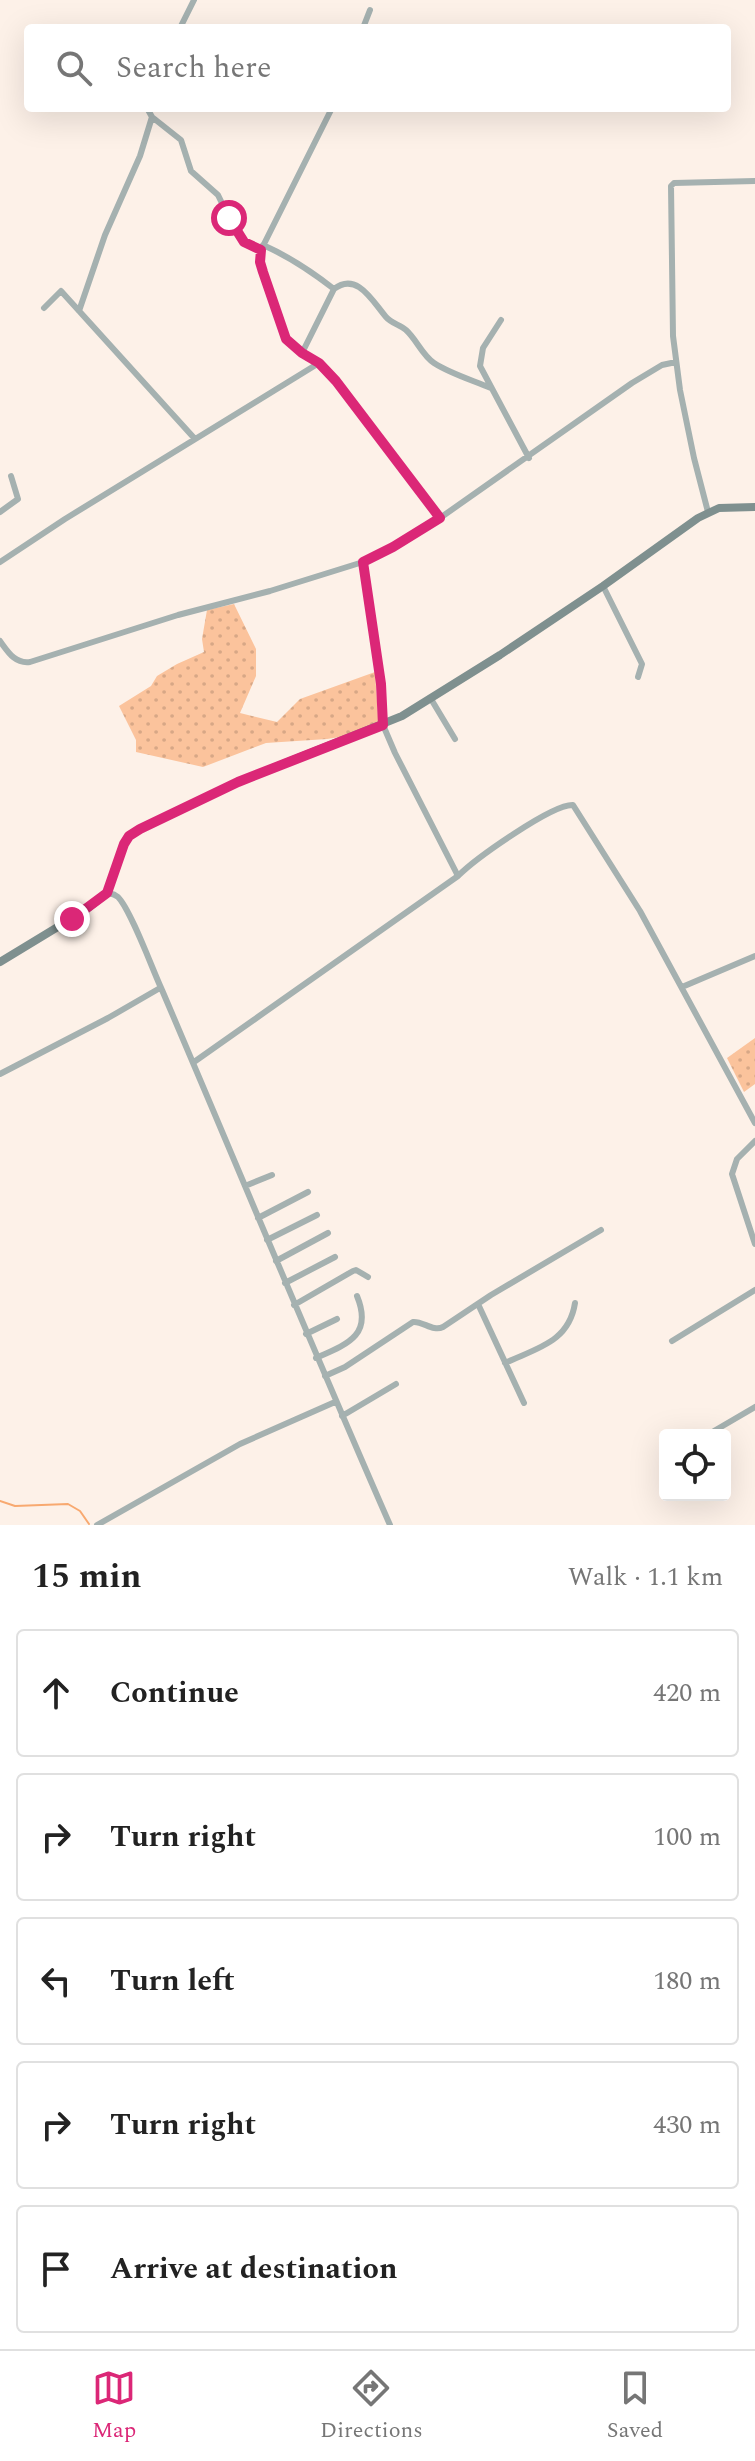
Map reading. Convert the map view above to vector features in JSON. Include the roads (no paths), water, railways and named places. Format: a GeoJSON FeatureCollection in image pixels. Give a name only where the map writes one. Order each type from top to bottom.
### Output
{"type":"FeatureCollection","features":[{"type":"Feature","properties":{"kind":"street"},"geometry":{"type":"LineString","coordinates":[[182,24],[194,0]]}},
{"type":"Feature","properties":{"kind":"street"},"geometry":{"type":"LineString","coordinates":[[365,24],[370,10]]}},
{"type":"Feature","properties":{"kind":"street"},"geometry":{"type":"LineString","coordinates":[[149,112],[181,140],[191,171],[218,195],[244,242],[299,263],[334,289]]}},
{"type":"Feature","properties":{"kind":"street"},"geometry":{"type":"LineString","coordinates":[[330,112],[262,248],[260,262],[286,339],[319,363],[336,381],[440,518]]}},
{"type":"Feature","properties":{"kind":"street"},"geometry":{"type":"LineString","coordinates":[[79,311],[105,235],[140,156],[152,117]]}},
{"type":"Feature","properties":{"kind":"street"},"geometry":{"type":"LineString","coordinates":[[708,512],[694,458],[673,336],[671,186],[674,183],[755,181]]}},
{"type":"Feature","properties":{"kind":"street"},"geometry":{"type":"LineString","coordinates":[[302,353],[334,289],[341,284],[351,284],[374,299],[388,319],[408,332],[432,362],[491,388]]}},
{"type":"Feature","properties":{"kind":"street"},"geometry":{"type":"LineString","coordinates":[[44,308],[61,291],[195,439]]}},
{"type":"Feature","properties":{"kind":"street"},"geometry":{"type":"LineString","coordinates":[[501,320],[487,340],[480,366],[529,458]]}},
{"type":"Feature","properties":{"kind":"street"},"geometry":{"type":"LineString","coordinates":[[0,641],[14,658],[24,663],[30,662],[178,615],[363,562],[440,518],[632,383],[662,365],[676,362]]}},
{"type":"Feature","properties":{"kind":"street"},"geometry":{"type":"LineString","coordinates":[[0,562],[319,363]]}},
{"type":"Feature","properties":{"kind":"street"},"geometry":{"type":"LineString","coordinates":[[0,512],[18,499],[11,476]]}},
{"type":"Feature","properties":{"kind":"street"},"geometry":{"type":"LineString","coordinates":[[0,962],[84,911],[107,893],[124,844],[129,836],[140,829],[238,782],[383,725],[431,699],[603,586],[708,512],[728,507],[755,507]]}},
{"type":"Feature","properties":{"kind":"street"},"geometry":{"type":"LineString","coordinates":[[363,562],[381,684],[383,725],[458,876]]}},
{"type":"Feature","properties":{"kind":"street"},"geometry":{"type":"LineString","coordinates":[[603,586],[642,664],[638,677]]}},
{"type":"Feature","properties":{"kind":"street"},"geometry":{"type":"LineString","coordinates":[[431,699],[455,739]]}},
{"type":"Feature","properties":{"kind":"street"},"geometry":{"type":"LineString","coordinates":[[194,1062],[496,847],[539,819],[573,805],[640,911],[755,1123]]}},
{"type":"Feature","properties":{"kind":"street"},"geometry":{"type":"LineString","coordinates":[[107,893],[122,902],[194,1062],[316,1358],[390,1525]]}},
{"type":"Feature","properties":{"kind":"street"},"geometry":{"type":"LineString","coordinates":[[682,987],[755,956]]}},
{"type":"Feature","properties":{"kind":"street"},"geometry":{"type":"LineString","coordinates":[[0,1074],[160,988]]}},
{"type":"Feature","properties":{"kind":"street"},"geometry":{"type":"LineString","coordinates":[[755,1141],[737,1159],[732,1174],[755,1244]]}},
{"type":"Feature","properties":{"kind":"street"},"geometry":{"type":"LineString","coordinates":[[245,1186],[272,1175]]}},
{"type":"Feature","properties":{"kind":"street"},"geometry":{"type":"LineString","coordinates":[[258,1218],[308,1192]]}},
{"type":"Feature","properties":{"kind":"street"},"geometry":{"type":"LineString","coordinates":[[267,1240],[317,1215]]}},
{"type":"Feature","properties":{"kind":"street"},"geometry":{"type":"LineString","coordinates":[[325,1376],[345,1367],[413,1322],[439,1329],[499,1289],[601,1230]]}},
{"type":"Feature","properties":{"kind":"street"},"geometry":{"type":"LineString","coordinates":[[276,1261],[328,1233]]}},
{"type":"Feature","properties":{"kind":"street"},"geometry":{"type":"LineString","coordinates":[[285,1283],[335,1257]]}},
{"type":"Feature","properties":{"kind":"street"},"geometry":{"type":"LineString","coordinates":[[294,1305],[353,1271],[368,1277]]}},
{"type":"Feature","properties":{"kind":"street"},"geometry":{"type":"LineString","coordinates":[[672,1341],[755,1290]]}},
{"type":"Feature","properties":{"kind":"street"},"geometry":{"type":"LineString","coordinates":[[316,1358],[356,1336],[363,1322],[357,1296]]}},
{"type":"Feature","properties":{"kind":"street"},"geometry":{"type":"LineString","coordinates":[[505,1363],[556,1339],[566,1330],[575,1303]]}},
{"type":"Feature","properties":{"kind":"street"},"geometry":{"type":"LineString","coordinates":[[478,1304],[524,1403]]}},
{"type":"Feature","properties":{"kind":"street"},"geometry":{"type":"LineString","coordinates":[[306,1334],[337,1319]]}},
{"type":"Feature","properties":{"kind":"street"},"geometry":{"type":"LineString","coordinates":[[342,1416],[396,1384]]}},
{"type":"Feature","properties":{"kind":"street"},"geometry":{"type":"LineString","coordinates":[[97,1525],[240,1444],[335,1402]]}},
{"type":"Feature","properties":{"kind":"street"},"geometry":{"type":"LineString","coordinates":[[717,1429],[755,1407]]}},
{"type":"Feature","properties":{"kind":"waterway"},"geometry":{"type":"LineString","coordinates":[[0,1501],[15,1506],[68,1504],[80,1511],[89,1524]]}}]}
